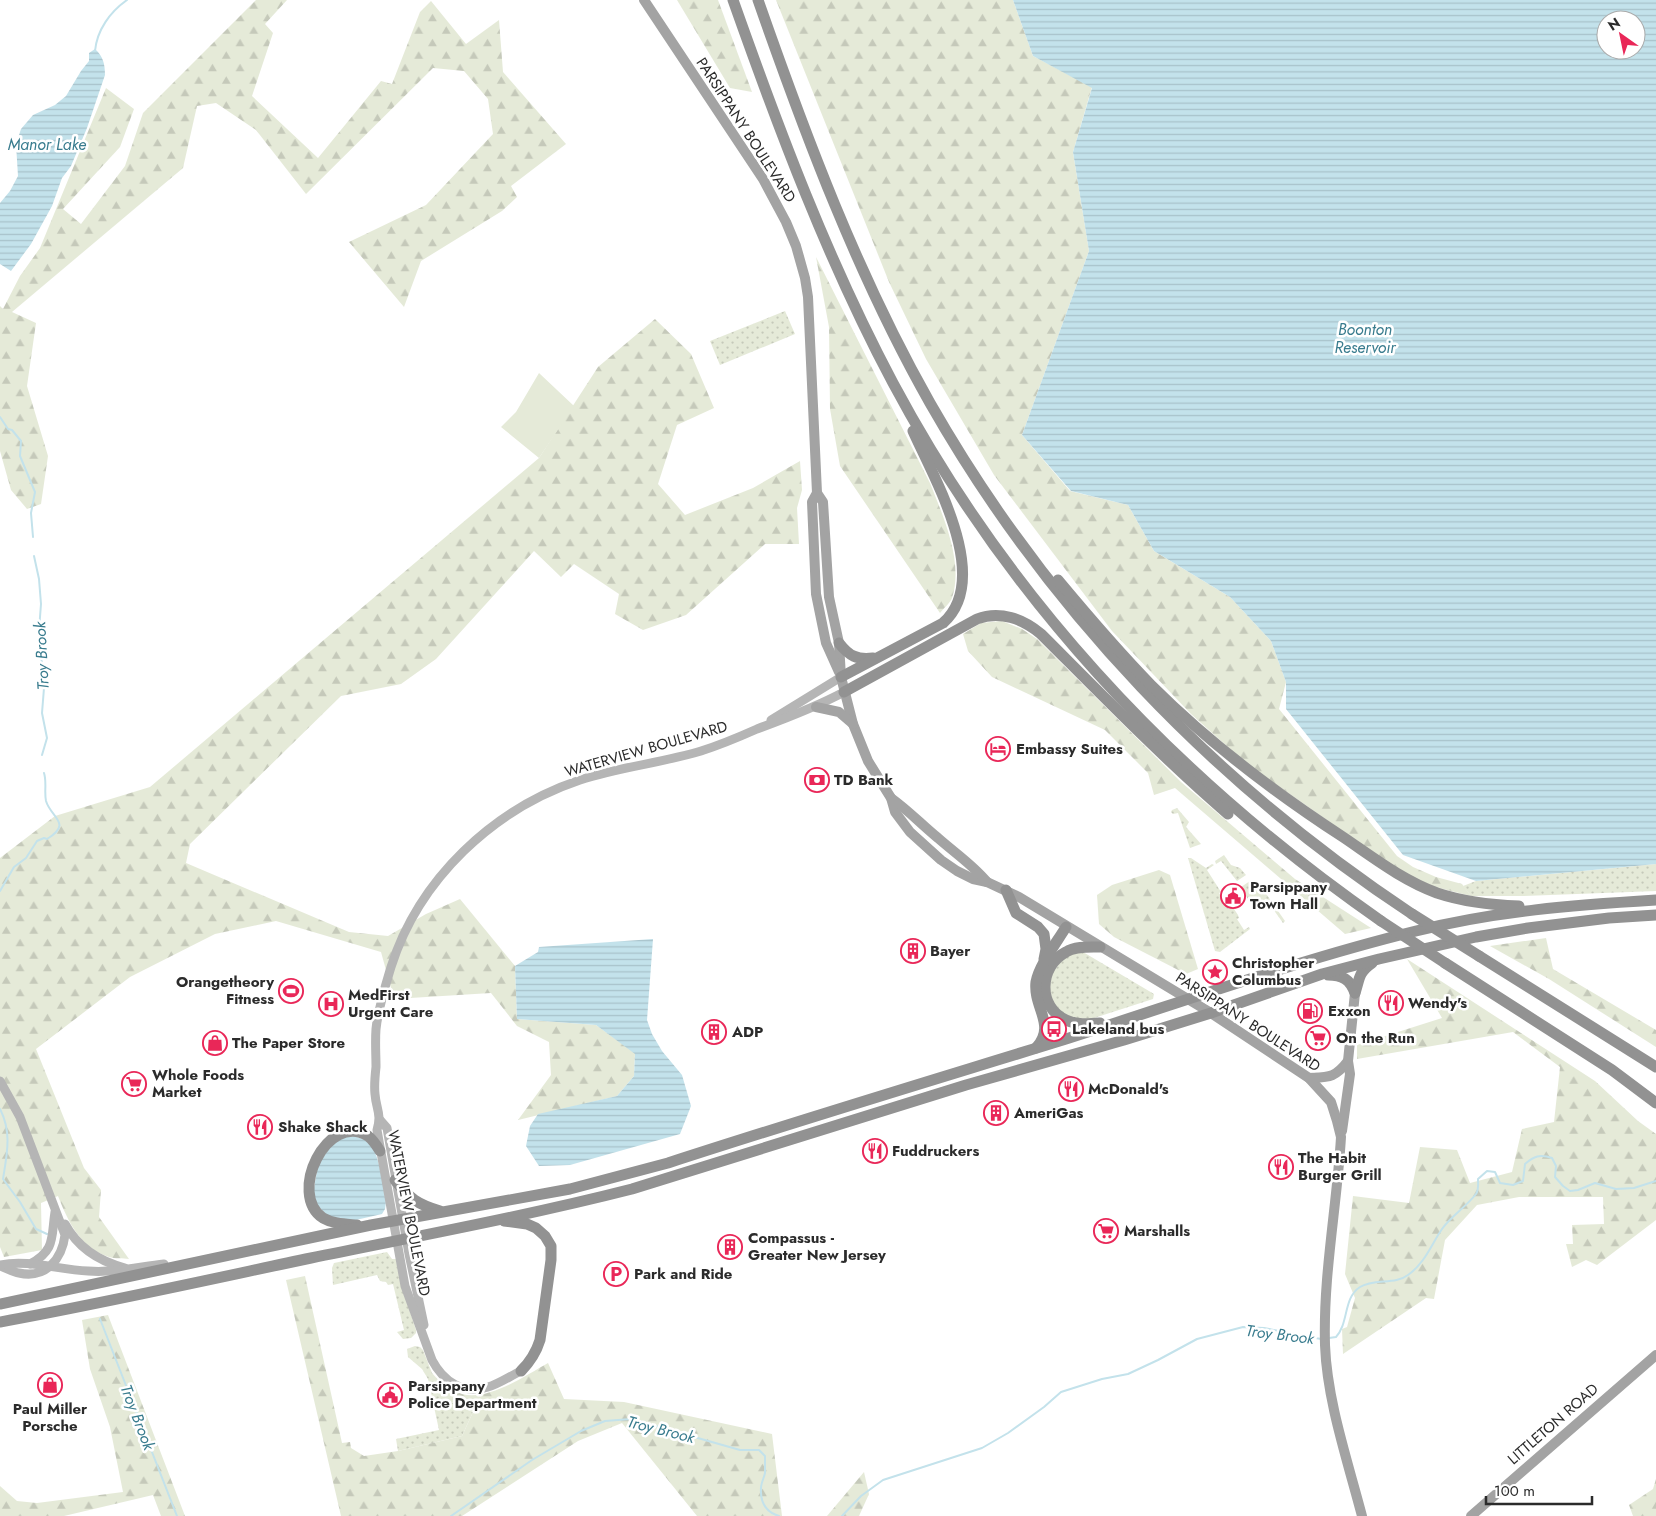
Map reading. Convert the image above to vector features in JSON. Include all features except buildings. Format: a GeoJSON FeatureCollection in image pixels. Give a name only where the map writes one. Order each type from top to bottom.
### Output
{"type":"FeatureCollection","features":[{"type":"Feature","properties":{"kind":"highway"},"geometry":{"type":"LineString","coordinates":[[732,0],[812,208],[850,297],[879,356],[947,508],[960,547],[963,575],[959,600],[953,613],[937,627],[841,677]]}},
{"type":"Feature","properties":{"kind":"highway"},"geometry":{"type":"LineString","coordinates":[[758,0],[830,190],[885,317],[930,402],[963,458],[998,512],[1036,565],[1077,616],[1141,688],[1186,734],[1234,778],[1307,839],[1412,914],[1656,1067]]}},
{"type":"Feature","properties":{"kind":"highway"},"geometry":{"type":"LineString","coordinates":[[879,356],[927,442],[984,532],[1043,610],[1102,680],[1176,756],[1243,817],[1319,877],[1381,921]]}},
{"type":"Feature","properties":{"kind":"highway"},"geometry":{"type":"LineString","coordinates":[[998,512],[1033,550],[1107,638],[1188,720],[1250,773],[1381,864],[1415,883],[1456,898],[1474,902],[1519,906],[1576,906]]}},
{"type":"Feature","properties":{"kind":"highway"},"geometry":{"type":"LineString","coordinates":[[844,692],[977,619],[997,615],[1020,621],[1041,634],[1135,729],[1187,778],[1247,830],[1285,858],[1612,1070],[1656,1102]]}},
{"type":"Feature","properties":{"kind":"highway"},"geometry":{"type":"LineString","coordinates":[[839,643],[853,657],[864,659],[880,657]]}},
{"type":"Feature","properties":{"kind":"highway"},"geometry":{"type":"LineString","coordinates":[[1006,890],[1016,913],[1038,927],[1044,934],[1046,949],[1036,983],[1036,992],[1046,1029],[1036,1048]]}},
{"type":"Feature","properties":{"kind":"highway"},"geometry":{"type":"LineString","coordinates":[[0,1304],[371,1225],[531,1197],[616,1178],[668,1164],[1264,975],[1417,930],[1499,914],[1656,900]]}},
{"type":"Feature","properties":{"kind":"highway"},"geometry":{"type":"LineString","coordinates":[[0,1322],[172,1289],[632,1189],[900,1105],[1211,1013],[1322,974],[1379,959],[1476,937],[1536,927],[1609,918],[1656,915]]}},
{"type":"Feature","properties":{"kind":"highway"},"geometry":{"type":"LineString","coordinates":[[1040,971],[1066,927]]}},
{"type":"Feature","properties":{"kind":"highway"},"geometry":{"type":"LineString","coordinates":[[1100,947],[1072,949],[1056,960],[1048,972],[1045,982],[1044,991],[1047,1001],[1059,1016],[1076,1023],[1126,1019]]}},
{"type":"Feature","properties":{"kind":"highway"},"geometry":{"type":"LineString","coordinates":[[1354,993],[1362,970],[1379,959]]}},
{"type":"Feature","properties":{"kind":"highway"},"geometry":{"type":"LineString","coordinates":[[1322,974],[1337,975],[1346,979],[1352,986],[1354,993]]}},
{"type":"Feature","properties":{"kind":"highway"},"geometry":{"type":"LineString","coordinates":[[371,1225],[334,1223],[322,1217],[313,1205],[309,1195],[309,1183],[313,1167],[320,1153],[332,1138],[344,1132],[356,1132],[366,1135],[380,1151]]}},
{"type":"Feature","properties":{"kind":"highway"},"geometry":{"type":"LineString","coordinates":[[396,1180],[405,1193],[416,1202],[442,1212]]}},
{"type":"Feature","properties":{"kind":"highway"},"geometry":{"type":"LineString","coordinates":[[495,1220],[527,1224],[536,1228],[545,1236],[552,1251],[538,1348],[521,1371]]}},
{"type":"Feature","properties":{"kind":"main road","name":"PARSIPPANY BOULEVARD"},"geometry":{"type":"LineString","coordinates":[[644,0],[763,179],[786,222],[796,246],[808,297],[817,493],[823,502],[829,597],[839,643],[841,677],[853,724],[868,761],[891,798],[894,812],[910,832],[941,860],[973,879],[987,882],[1006,890],[1211,1013],[1309,1078],[1330,1102],[1337,1121],[1340,1137],[1326,1297],[1325,1346],[1331,1390],[1347,1462],[1362,1516]]}},
{"type":"Feature","properties":{"kind":"main road","name":"PARSIPPANY BOULEVARD"},"geometry":{"type":"LineString","coordinates":[[817,493],[812,502],[816,594],[826,643],[841,677]]}},
{"type":"Feature","properties":{"kind":"main road"},"geometry":{"type":"LineString","coordinates":[[816,707],[839,712],[853,724]]}},
{"type":"Feature","properties":{"kind":"main road","name":"PARSIPPANY BOULEVARD"},"geometry":{"type":"LineString","coordinates":[[891,798],[975,868],[987,882]]}},
{"type":"Feature","properties":{"kind":"main road"},"geometry":{"type":"LineString","coordinates":[[1340,1137],[1350,1074],[1348,1060],[1354,993]]}},
{"type":"Feature","properties":{"kind":"main road"},"geometry":{"type":"LineString","coordinates":[[1309,1078],[1327,1077],[1336,1074],[1348,1060]]}},
{"type":"Feature","properties":{"kind":"main road","name":"LITTLETON ROAD"},"geometry":{"type":"LineString","coordinates":[[1471,1516],[1656,1355]]}},
{"type":"Feature","properties":{"kind":"street","name":"WATERVIEW BOULEVARD"},"geometry":{"type":"LineString","coordinates":[[757,730],[841,677]]}},
{"type":"Feature","properties":{"kind":"street","name":"WATERVIEW BOULEVARD"},"geometry":{"type":"LineString","coordinates":[[521,1371],[489,1387],[479,1389],[461,1388],[449,1382],[438,1371],[405,1286],[402,1240],[380,1151],[377,1130],[380,1120],[375,1094],[376,1030],[391,966],[414,914],[445,871],[477,839],[510,814],[559,788],[600,774],[703,750],[816,707],[844,692]]}},
{"type":"Feature","properties":{"kind":"street"},"geometry":{"type":"LineString","coordinates":[[0,1081],[20,1117],[65,1235],[63,1247],[57,1260],[41,1272],[18,1273],[0,1265]]}},
{"type":"Feature","properties":{"kind":"street","name":"WATERVIEW BOULEVARD"},"geometry":{"type":"LineString","coordinates":[[380,1120],[387,1128],[396,1180],[398,1220]]}},
{"type":"Feature","properties":{"kind":"street"},"geometry":{"type":"LineString","coordinates":[[52,1202],[69,1231],[82,1248],[106,1262],[132,1269]]}},
{"type":"Feature","properties":{"kind":"street"},"geometry":{"type":"LineString","coordinates":[[30,1264],[45,1253],[52,1240],[55,1212]]}},
{"type":"Feature","properties":{"kind":"street"},"geometry":{"type":"LineString","coordinates":[[0,1265],[13,1262],[108,1272],[212,1260]]}},
{"type":"Feature","properties":{"kind":"green space"},"geometry":{"type":"Polygon","coordinates":[[[256,0],[287,0],[265,24],[273,33],[252,96],[318,158],[381,81],[392,84],[420,12],[431,1],[466,44],[499,20],[503,72],[566,144],[511,186],[517,197],[502,211],[421,261],[404,307],[349,242],[426,205],[493,134],[488,99],[464,71],[433,68],[306,194],[256,130],[216,103],[197,106],[183,168],[12,312],[36,323],[27,386],[48,456],[41,504],[27,509],[11,490],[0,451],[0,306],[3,309],[20,276],[40,248],[106,88],[134,109],[120,147],[63,209],[81,224],[125,166],[143,113],[256,0]]]}},
{"type":"Feature","properties":{"kind":"green space"},"geometry":{"type":"Polygon","coordinates":[[[677,0],[718,0],[752,92],[730,88],[677,0]]]}},
{"type":"Feature","properties":{"kind":"green space"},"geometry":{"type":"Polygon","coordinates":[[[776,0],[1013,0],[1033,56],[1092,87],[1073,152],[1089,251],[1022,435],[1070,491],[1128,505],[1154,551],[1230,597],[1271,641],[1286,682],[1279,709],[1397,856],[1413,867],[1436,877],[1462,884],[1471,896],[1435,887],[1407,876],[1248,765],[1191,714],[1112,631],[994,475],[926,359],[889,282],[776,0]]]}},
{"type":"Feature","properties":{"kind":"green space"},"geometry":{"type":"Polygon","coordinates":[[[816,257],[930,483],[946,524],[954,554],[955,584],[951,600],[940,613],[840,466],[830,409],[829,327],[816,257]]]}},
{"type":"Feature","properties":{"kind":"green space"},"geometry":{"type":"Polygon","coordinates":[[[785,311],[795,334],[720,365],[710,341],[785,311]]]}},
{"type":"Feature","properties":{"kind":"green space"},"geometry":{"type":"Polygon","coordinates":[[[655,319],[691,354],[714,408],[677,425],[658,484],[685,515],[753,488],[800,461],[802,490],[797,508],[799,544],[765,544],[686,615],[643,630],[615,614],[619,594],[574,564],[561,577],[534,551],[436,659],[401,684],[341,696],[190,844],[186,863],[349,932],[388,936],[426,914],[460,899],[515,966],[517,1019],[596,1025],[635,1053],[634,1076],[617,1096],[518,1120],[551,1075],[549,1042],[517,1026],[491,993],[394,999],[381,952],[276,921],[215,934],[130,977],[36,1049],[84,1168],[101,1190],[99,1217],[129,1259],[109,1257],[90,1247],[76,1232],[58,1196],[41,1203],[42,1250],[4,1257],[0,1247],[0,858],[55,816],[150,787],[539,458],[598,367],[655,319]]]}},
{"type":"Feature","properties":{"kind":"green space"},"geometry":{"type":"Polygon","coordinates":[[[539,373],[574,406],[539,458],[501,427],[516,412],[539,373]]]}},
{"type":"Feature","properties":{"kind":"green space"},"geometry":{"type":"Polygon","coordinates":[[[1002,621],[1022,629],[1037,639],[1181,782],[1295,879],[1371,928],[1345,934],[1175,788],[1154,795],[1148,773],[1105,730],[992,677],[968,651],[963,634],[981,623],[1002,621]]]}},
{"type":"Feature","properties":{"kind":"green space"},"geometry":{"type":"Polygon","coordinates":[[[1177,808],[1189,822],[1186,827],[1201,844],[1190,848],[1178,813],[1173,814],[1171,812],[1177,808]]]}},
{"type":"Feature","properties":{"kind":"green space"},"geometry":{"type":"Polygon","coordinates":[[[1224,855],[1231,865],[1240,868],[1246,875],[1237,881],[1221,861],[1216,864],[1215,861],[1224,855]]]}},
{"type":"Feature","properties":{"kind":"green space"},"geometry":{"type":"Polygon","coordinates":[[[1188,858],[1206,868],[1212,864],[1214,865],[1207,870],[1221,892],[1219,893],[1223,899],[1226,897],[1238,915],[1239,918],[1237,919],[1244,930],[1249,927],[1250,929],[1220,952],[1215,951],[1188,858]]]}},
{"type":"Feature","properties":{"kind":"green space"},"geometry":{"type":"Polygon","coordinates":[[[1656,864],[1656,891],[1471,896],[1463,886],[1476,881],[1656,864]]]}},
{"type":"Feature","properties":{"kind":"green space"},"geometry":{"type":"Polygon","coordinates":[[[1159,870],[1170,875],[1198,969],[1186,974],[1114,937],[1099,924],[1097,895],[1112,885],[1159,870]]]}},
{"type":"Feature","properties":{"kind":"green space"},"geometry":{"type":"Polygon","coordinates":[[[1250,881],[1256,887],[1260,885],[1285,921],[1283,923],[1266,899],[1253,908],[1241,887],[1250,881]]]}},
{"type":"Feature","properties":{"kind":"green space"},"geometry":{"type":"Polygon","coordinates":[[[1546,938],[1553,969],[1656,1030],[1656,1047],[1549,979],[1490,946],[1546,938]]]}},
{"type":"Feature","properties":{"kind":"green space"},"geometry":{"type":"Polygon","coordinates":[[[1083,952],[1154,994],[1153,999],[1091,1019],[1074,1018],[1058,1011],[1051,999],[1049,977],[1067,954],[1083,952]]]}},
{"type":"Feature","properties":{"kind":"green space"},"geometry":{"type":"Polygon","coordinates":[[[1407,959],[1595,1081],[1638,1121],[1656,1134],[1656,1220],[1597,1265],[1586,1260],[1572,1267],[1566,1244],[1573,1244],[1572,1225],[1604,1224],[1603,1197],[1519,1197],[1477,1205],[1445,1240],[1434,1299],[1426,1298],[1343,1354],[1342,1329],[1347,1327],[1355,1298],[1345,1274],[1353,1196],[1409,1203],[1420,1147],[1457,1150],[1470,1183],[1512,1172],[1522,1129],[1554,1122],[1560,1067],[1513,1032],[1357,1059],[1357,1045],[1442,1018],[1407,959]]]}},
{"type":"Feature","properties":{"kind":"green space"},"geometry":{"type":"Polygon","coordinates":[[[387,1252],[392,1259],[396,1259],[404,1293],[416,1330],[416,1333],[411,1338],[403,1339],[397,1332],[404,1330],[393,1284],[388,1285],[386,1282],[380,1281],[377,1275],[333,1285],[332,1268],[334,1263],[387,1252]]]}},
{"type":"Feature","properties":{"kind":"green space"},"geometry":{"type":"Polygon","coordinates":[[[305,1276],[342,1443],[350,1442],[351,1448],[364,1456],[398,1451],[462,1436],[473,1412],[442,1398],[441,1383],[462,1394],[483,1394],[506,1386],[548,1363],[564,1399],[624,1402],[772,1434],[782,1516],[697,1516],[622,1423],[578,1441],[462,1516],[341,1516],[286,1280],[305,1276]]]}},
{"type":"Feature","properties":{"kind":"green space"},"geometry":{"type":"Polygon","coordinates":[[[108,1315],[185,1516],[161,1516],[153,1495],[64,1516],[0,1516],[0,1486],[17,1501],[37,1503],[123,1492],[110,1427],[90,1369],[82,1320],[108,1315]]]}},
{"type":"Feature","properties":{"kind":"green space"},"geometry":{"type":"Polygon","coordinates":[[[415,1346],[423,1350],[432,1373],[441,1383],[442,1398],[473,1412],[462,1436],[398,1451],[396,1439],[439,1430],[428,1379],[422,1369],[408,1357],[407,1349],[415,1346]]]}},
{"type":"Feature","properties":{"kind":"green space"},"geometry":{"type":"Polygon","coordinates":[[[864,1472],[869,1494],[859,1516],[827,1516],[864,1472]]]}},
{"type":"Feature","properties":{"kind":"green space"},"geometry":{"type":"Polygon","coordinates":[[[1656,1479],[1656,1516],[1633,1516],[1629,1505],[1653,1489],[1656,1479]]]}},
{"type":"Feature","properties":{"kind":"water","name":"Boonton Reservoir"},"geometry":{"type":"Polygon","coordinates":[[[1013,0],[1656,0],[1656,864],[1476,881],[1403,855],[1286,709],[1286,682],[1271,641],[1230,597],[1154,551],[1128,505],[1071,491],[1022,435],[1089,251],[1073,152],[1092,88],[1033,56],[1013,0]]]}},
{"type":"Feature","properties":{"kind":"water","name":"Manor Lake"},"geometry":{"type":"Polygon","coordinates":[[[95,49],[103,60],[105,75],[87,128],[71,166],[62,178],[52,206],[31,244],[11,271],[0,264],[0,203],[10,191],[18,176],[16,144],[21,129],[33,115],[55,105],[66,96],[89,61],[89,53],[95,49]]]}},
{"type":"Feature","properties":{"kind":"water"},"geometry":{"type":"Polygon","coordinates":[[[653,939],[647,1020],[652,1034],[662,1051],[682,1075],[691,1106],[680,1134],[570,1165],[539,1166],[526,1146],[530,1126],[538,1114],[617,1096],[634,1076],[635,1054],[596,1025],[517,1019],[515,966],[538,952],[539,947],[653,939]]]}},
{"type":"Feature","properties":{"kind":"water"},"geometry":{"type":"Polygon","coordinates":[[[349,1135],[368,1142],[372,1147],[380,1170],[386,1202],[382,1214],[347,1222],[329,1217],[316,1204],[313,1194],[318,1165],[332,1144],[349,1135]]]}},
{"type":"Feature","properties":{"kind":"waterway","name":"Troy Brook"},"geometry":{"type":"LineString","coordinates":[[95,51],[98,36],[105,22],[127,0]]}},
{"type":"Feature","properties":{"kind":"waterway","name":"Troy Brook"},"geometry":{"type":"LineString","coordinates":[[0,417],[8,429],[12,430],[21,441],[20,456],[35,492],[31,513],[33,537]]}},
{"type":"Feature","properties":{"kind":"waterway","name":"Troy Brook"},"geometry":{"type":"LineString","coordinates":[[34,556],[39,579],[41,604],[39,630],[44,688],[42,713],[47,738],[42,755]]}},
{"type":"Feature","properties":{"kind":"waterway","name":"Troy Brook"},"geometry":{"type":"LineString","coordinates":[[0,891],[14,867],[26,858],[37,841],[44,838],[47,839],[59,829],[58,820],[46,801],[44,773]]}},
{"type":"Feature","properties":{"kind":"waterway","name":"Troy Brook"},"geometry":{"type":"LineString","coordinates":[[0,1109],[4,1118],[7,1135],[7,1152],[3,1179],[20,1202],[36,1229],[47,1234]]}},
{"type":"Feature","properties":{"kind":"waterway","name":"Troy Brook"},"geometry":{"type":"LineString","coordinates":[[1329,1338],[1336,1337],[1340,1331],[1351,1297],[1360,1287],[1366,1284],[1403,1278],[1419,1265],[1446,1224],[1476,1194],[1478,1179],[1487,1171],[1495,1172],[1500,1183],[1513,1185],[1523,1181],[1525,1164],[1531,1159],[1544,1156],[1552,1158],[1556,1166],[1555,1177],[1570,1191],[1595,1183],[1616,1189],[1634,1188],[1656,1181]]}},
{"type":"Feature","properties":{"kind":"waterway","name":"Troy Brook"},"geometry":{"type":"LineString","coordinates":[[100,1319],[177,1516]]}},
{"type":"Feature","properties":{"kind":"waterway","name":"Troy Brook"},"geometry":{"type":"LineString","coordinates":[[842,1516],[861,1496],[883,1480],[982,1448],[1008,1433],[1061,1392],[1102,1379],[1128,1374],[1197,1339],[1243,1327],[1264,1328],[1321,1339]]}},
{"type":"Feature","properties":{"kind":"waterway","name":"Troy Brook"},"geometry":{"type":"LineString","coordinates":[[451,1516],[532,1460],[581,1431],[605,1421],[631,1419],[740,1450],[759,1450],[765,1456],[765,1473],[761,1484],[763,1502],[767,1509],[779,1516]]}},
{"type":"Feature","properties":{"kind":"place","name":"Embassy Suites"},"geometry":{"type":"Point","coordinates":[998,749]}},
{"type":"Feature","properties":{"kind":"place","name":"TD Bank"},"geometry":{"type":"Point","coordinates":[817,780]}},
{"type":"Feature","properties":{"kind":"place","name":"Parsippany Town Hall"},"geometry":{"type":"Point","coordinates":[1233,896]}},
{"type":"Feature","properties":{"kind":"place","name":"Bayer"},"geometry":{"type":"Point","coordinates":[913,951]}},
{"type":"Feature","properties":{"kind":"place","name":"Christopher Columbus"},"geometry":{"type":"Point","coordinates":[1215,972]}},
{"type":"Feature","properties":{"kind":"place","name":"Orangetheory Fitness"},"geometry":{"type":"Point","coordinates":[291,991]}},
{"type":"Feature","properties":{"kind":"place","name":"Wendy's"},"geometry":{"type":"Point","coordinates":[1391,1003]}},
{"type":"Feature","properties":{"kind":"place","name":"MedFirst Urgent Care"},"geometry":{"type":"Point","coordinates":[331,1004]}},
{"type":"Feature","properties":{"kind":"place","name":"Exxon"},"geometry":{"type":"Point","coordinates":[1310,1011]}},
{"type":"Feature","properties":{"kind":"place","name":"Lakeland bus"},"geometry":{"type":"Point","coordinates":[1054,1029]}},
{"type":"Feature","properties":{"kind":"place","name":"ADP"},"geometry":{"type":"Point","coordinates":[714,1032]}},
{"type":"Feature","properties":{"kind":"place","name":"On the Run"},"geometry":{"type":"Point","coordinates":[1318,1038]}},
{"type":"Feature","properties":{"kind":"place","name":"The Paper Store"},"geometry":{"type":"Point","coordinates":[215,1043]}},
{"type":"Feature","properties":{"kind":"place","name":"Whole Foods Market"},"geometry":{"type":"Point","coordinates":[134,1084]}},
{"type":"Feature","properties":{"kind":"place","name":"McDonald's"},"geometry":{"type":"Point","coordinates":[1071,1089]}},
{"type":"Feature","properties":{"kind":"place","name":"AmeriGas"},"geometry":{"type":"Point","coordinates":[996,1113]}},
{"type":"Feature","properties":{"kind":"place","name":"Shake Shack"},"geometry":{"type":"Point","coordinates":[260,1127]}},
{"type":"Feature","properties":{"kind":"place","name":"Fuddruckers"},"geometry":{"type":"Point","coordinates":[875,1151]}},
{"type":"Feature","properties":{"kind":"place","name":"The Habit Burger Grill"},"geometry":{"type":"Point","coordinates":[1281,1167]}},
{"type":"Feature","properties":{"kind":"place","name":"Marshalls"},"geometry":{"type":"Point","coordinates":[1106,1231]}},
{"type":"Feature","properties":{"kind":"place","name":"Compassus - Greater New Jersey"},"geometry":{"type":"Point","coordinates":[730,1247]}},
{"type":"Feature","properties":{"kind":"place","name":"Park and Ride"},"geometry":{"type":"Point","coordinates":[616,1274]}},
{"type":"Feature","properties":{"kind":"place","name":"Paul Miller Porsche"},"geometry":{"type":"Point","coordinates":[50,1385]}},
{"type":"Feature","properties":{"kind":"place","name":"Parsippany Police Department"},"geometry":{"type":"Point","coordinates":[390,1395]}}]}
